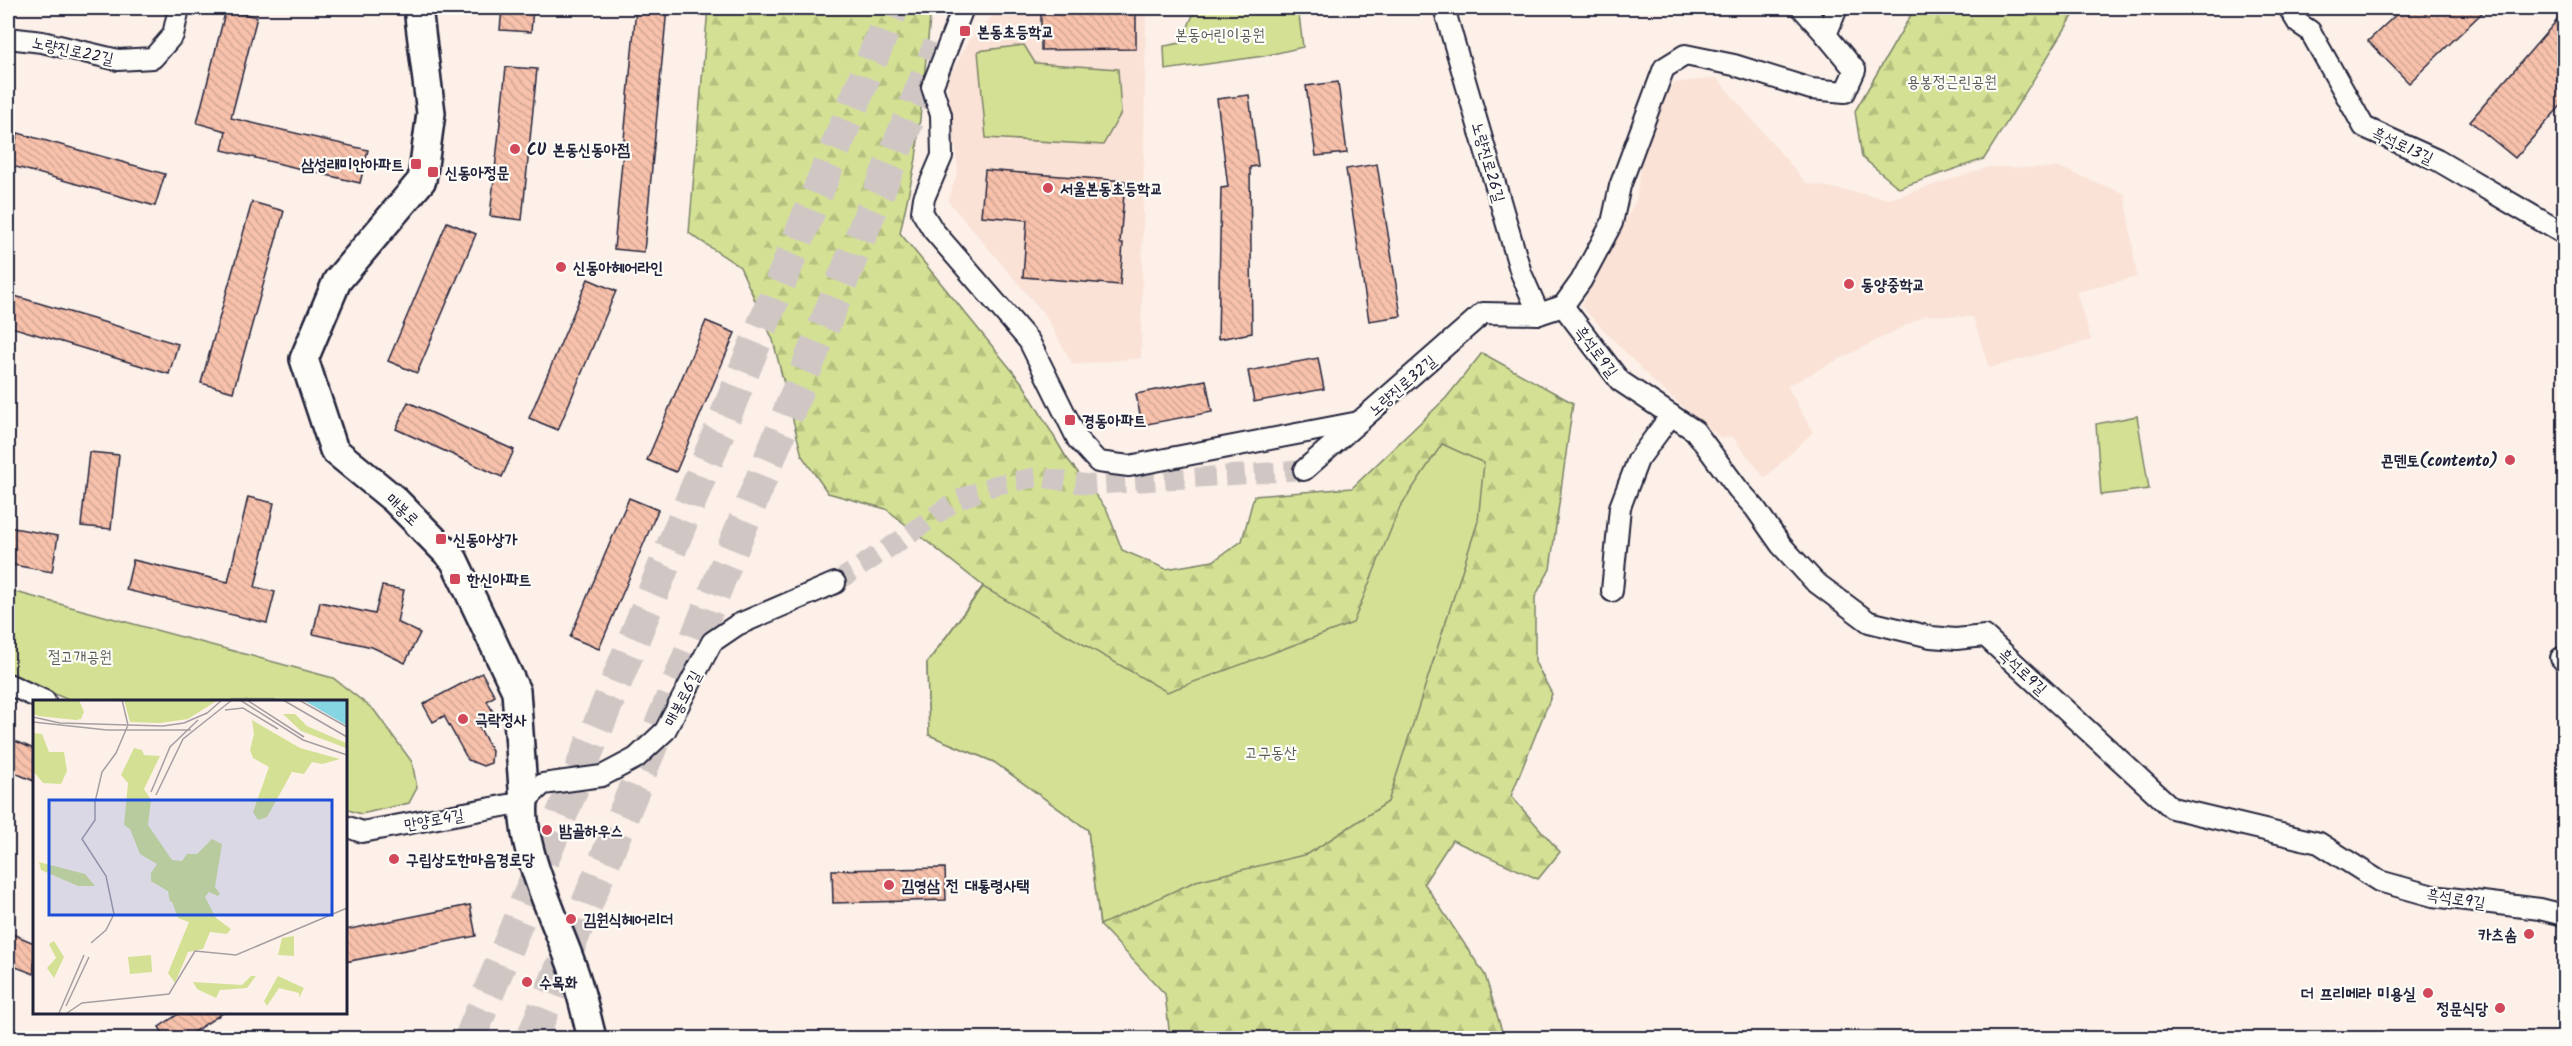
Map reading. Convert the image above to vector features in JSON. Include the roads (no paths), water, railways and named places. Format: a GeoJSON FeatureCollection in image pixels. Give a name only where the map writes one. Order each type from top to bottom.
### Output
{"type":"FeatureCollection","features":[{"type":"Feature","properties":{"kind":"street","name":"노량진로22길"},"geometry":{"type":"LineString","coordinates":[[8,38],[42,42],[118,60],[153,58],[173,34],[179,8]]}},
{"type":"Feature","properties":{"kind":"street","name":"매봉로"},"geometry":{"type":"LineString","coordinates":[[421,8],[419,16],[431,113],[422,180],[337,281],[304,359],[334,450],[395,500],[454,560],[516,691],[524,802],[522,819],[539,879],[573,969],[592,1038]]}},
{"type":"Feature","properties":{"kind":"street","name":"노량진로32길"},"geometry":{"type":"LineString","coordinates":[[963,8],[932,87],[941,115],[942,156],[924,198],[922,212],[933,230],[1029,341],[1078,440],[1098,462],[1129,466],[1359,422],[1483,313],[1539,314],[1563,306]]}},
{"type":"Feature","properties":{"kind":"street","name":"노량진로26길"},"geometry":{"type":"LineString","coordinates":[[1444,8],[1521,273],[1539,314]]}},
{"type":"Feature","properties":{"kind":"street"},"geometry":{"type":"LineString","coordinates":[[1563,306],[1581,281],[1612,224],[1620,186],[1664,68],[1684,55],[1734,65],[1811,89],[1845,92],[1855,70],[1802,8]]}},
{"type":"Feature","properties":{"kind":"street"},"geometry":{"type":"LineString","coordinates":[[1826,35],[1837,8]]}},
{"type":"Feature","properties":{"kind":"street","name":"흑석로13길"},"geometry":{"type":"LineString","coordinates":[[2289,8],[2298,22],[2310,31],[2364,127],[2437,160],[2565,234]]}},
{"type":"Feature","properties":{"kind":"street","name":"흑석로9길"},"geometry":{"type":"LineString","coordinates":[[1563,306],[1620,381],[1695,431],[1781,545],[1814,581],[1869,622],[1931,637],[1956,639],[1985,636],[2172,808],[2319,843],[2379,881],[2433,896],[2540,909],[2565,915]]}},
{"type":"Feature","properties":{"kind":"street"},"geometry":{"type":"LineString","coordinates":[[1612,591],[1620,507],[1638,460],[1671,415]]}},
{"type":"Feature","properties":{"kind":"street"},"geometry":{"type":"LineString","coordinates":[[1304,471],[1359,422]]}},
{"type":"Feature","properties":{"kind":"street","name":"매봉로6길"},"geometry":{"type":"LineString","coordinates":[[524,802],[543,784],[602,776],[636,758],[665,730],[712,642],[737,625],[835,583]]}},
{"type":"Feature","properties":{"kind":"street"},"geometry":{"type":"LineString","coordinates":[[8,684],[43,700]]}},
{"type":"Feature","properties":{"kind":"street","name":"만양로4길"},"geometry":{"type":"LineString","coordinates":[[346,826],[362,832],[524,802]]}},
{"type":"Feature","properties":{"kind":"tunnel"},"geometry":{"type":"LineString","coordinates":[[470,1038],[893,8]]}},
{"type":"Feature","properties":{"kind":"tunnel"},"geometry":{"type":"LineString","coordinates":[[532,1038],[939,45]]}},
{"type":"Feature","properties":{"kind":"tunnel"},"geometry":{"type":"LineString","coordinates":[[835,583],[907,536],[955,501],[995,485],[1038,477],[1092,485],[1304,470]]}},
{"type":"Feature","properties":{"kind":"place","name":"본동초등학교"},"geometry":{"type":"Point","coordinates":[965,31]}},
{"type":"Feature","properties":{"kind":"place","name":"CU 본동신동아점"},"geometry":{"type":"Point","coordinates":[515,149]}},
{"type":"Feature","properties":{"kind":"place","name":"삼성래미안아파트"},"geometry":{"type":"Point","coordinates":[416,164]}},
{"type":"Feature","properties":{"kind":"place","name":"신동아정문"},"geometry":{"type":"Point","coordinates":[433,172]}},
{"type":"Feature","properties":{"kind":"place","name":"서울본동초등학교"},"geometry":{"type":"Point","coordinates":[1048,188]}},
{"type":"Feature","properties":{"kind":"place","name":"신동아헤어라인"},"geometry":{"type":"Point","coordinates":[561,267]}},
{"type":"Feature","properties":{"kind":"place","name":"동양중학교"},"geometry":{"type":"Point","coordinates":[1849,284]}},
{"type":"Feature","properties":{"kind":"place","name":"경동아파트"},"geometry":{"type":"Point","coordinates":[1070,420]}},
{"type":"Feature","properties":{"kind":"place","name":"콘덴토(contento)"},"geometry":{"type":"Point","coordinates":[2510,460]}},
{"type":"Feature","properties":{"kind":"place","name":"신동아상가"},"geometry":{"type":"Point","coordinates":[441,539]}},
{"type":"Feature","properties":{"kind":"place","name":"한신아파트"},"geometry":{"type":"Point","coordinates":[455,579]}},
{"type":"Feature","properties":{"kind":"place","name":"극락정사"},"geometry":{"type":"Point","coordinates":[463,719]}},
{"type":"Feature","properties":{"kind":"place","name":"밤골하우스"},"geometry":{"type":"Point","coordinates":[547,830]}},
{"type":"Feature","properties":{"kind":"place","name":"구립상도한마음경로당"},"geometry":{"type":"Point","coordinates":[394,859]}},
{"type":"Feature","properties":{"kind":"place","name":"김영삼 전 대통령사택"},"geometry":{"type":"Point","coordinates":[889,885]}},
{"type":"Feature","properties":{"kind":"place","name":"김원식헤어리더"},"geometry":{"type":"Point","coordinates":[571,919]}},
{"type":"Feature","properties":{"kind":"place","name":"카츠솜"},"geometry":{"type":"Point","coordinates":[2529,934]}},
{"type":"Feature","properties":{"kind":"place","name":"수목화"},"geometry":{"type":"Point","coordinates":[527,982]}},
{"type":"Feature","properties":{"kind":"place","name":"더 프리메라 미용실"},"geometry":{"type":"Point","coordinates":[2428,993]}},
{"type":"Feature","properties":{"kind":"place","name":"정문식당"},"geometry":{"type":"Point","coordinates":[2500,1008]}},
{"type":"Feature","properties":{"kind":"park label","name":"본동어린이공원"},"geometry":{"type":"Point","coordinates":[1220,34]}},
{"type":"Feature","properties":{"kind":"park label","name":"용봉정근린공원"},"geometry":{"type":"Point","coordinates":[1952,81]}},
{"type":"Feature","properties":{"kind":"park label","name":"절고개공원"},"geometry":{"type":"Point","coordinates":[80,656]}},
{"type":"Feature","properties":{"kind":"park label","name":"고구동산"},"geometry":{"type":"Point","coordinates":[1271,752]}}]}
